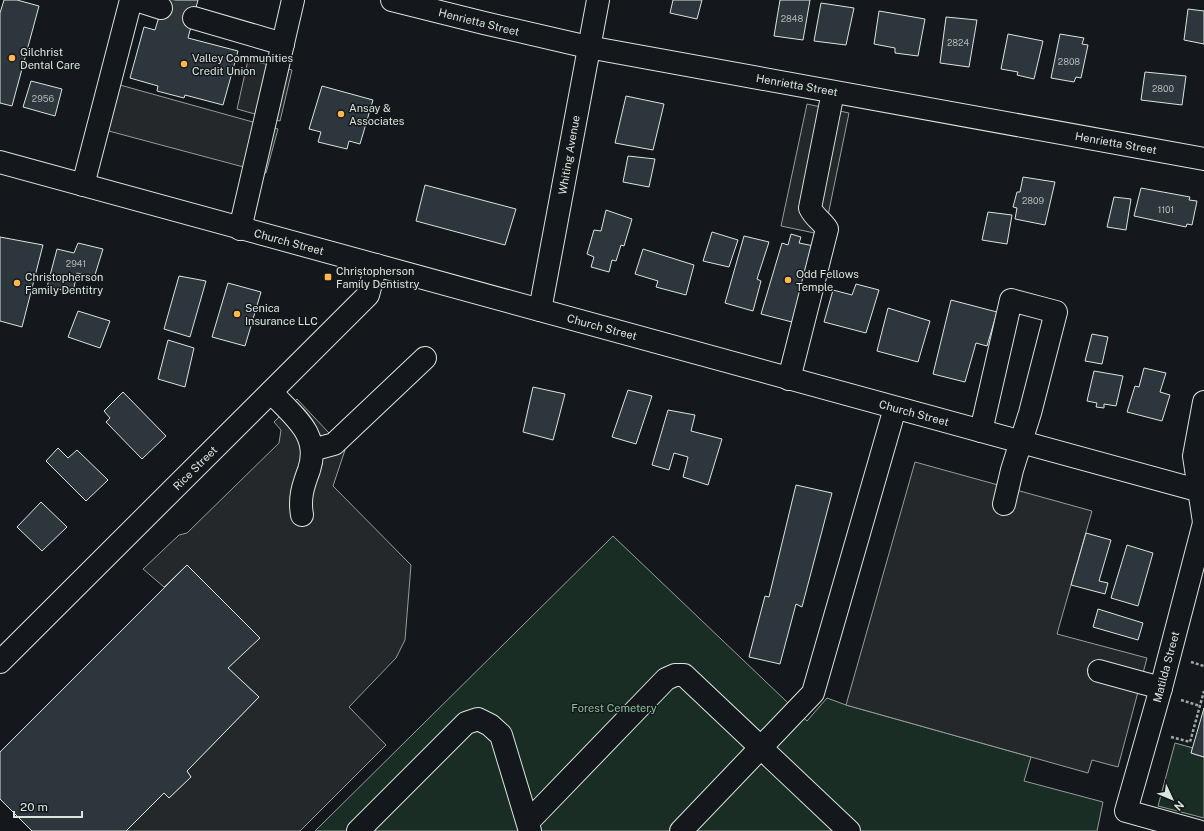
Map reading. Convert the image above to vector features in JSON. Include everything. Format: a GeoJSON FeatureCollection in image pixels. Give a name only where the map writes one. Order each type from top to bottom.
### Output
{"type":"FeatureCollection","features":[{"type":"Feature","properties":{"kind":"street"},"geometry":{"type":"LineString","coordinates":[[82,185],[131,0]]}},
{"type":"Feature","properties":{"kind":"street"},"geometry":{"type":"LineString","coordinates":[[136,0],[161,8]]}},
{"type":"Feature","properties":{"kind":"street"},"geometry":{"type":"LineString","coordinates":[[240,229],[293,0]]}},
{"type":"Feature","properties":{"kind":"street","name":"Henrietta Street"},"geometry":{"type":"LineString","coordinates":[[392,0],[484,24],[588,47],[1204,159]]}},
{"type":"Feature","properties":{"kind":"street","name":"Whiting Avenue"},"geometry":{"type":"LineString","coordinates":[[540,310],[598,0]]}},
{"type":"Feature","properties":{"kind":"street"},"geometry":{"type":"LineString","coordinates":[[194,18],[283,44]]}},
{"type":"Feature","properties":{"kind":"street"},"geometry":{"type":"LineString","coordinates":[[789,379],[827,230],[823,222],[813,215],[810,208],[833,92]]}},
{"type":"Feature","properties":{"kind":"street","name":"Church Street"},"geometry":{"type":"LineString","coordinates":[[0,162],[240,229],[1202,491]]}},
{"type":"Feature","properties":{"kind":"street","name":"Rice Street"},"geometry":{"type":"LineString","coordinates":[[0,662],[368,295],[376,265]]}},
{"type":"Feature","properties":{"kind":"street"},"geometry":{"type":"LineString","coordinates":[[981,431],[1011,300],[1056,312],[1022,443],[1012,470],[1004,504]]}},
{"type":"Feature","properties":{"kind":"street"},"geometry":{"type":"LineString","coordinates":[[312,450],[334,444],[425,358]]}},
{"type":"Feature","properties":{"kind":"street"},"geometry":{"type":"LineString","coordinates":[[270,392],[304,428],[311,440],[312,458],[300,502],[302,515]]}},
{"type":"Feature","properties":{"kind":"street","name":"Matilda Street"},"geometry":{"type":"LineString","coordinates":[[1198,831],[1126,811],[1161,688],[1204,522],[1202,491],[1194,456],[1204,402]]}},
{"type":"Feature","properties":{"kind":"street"},"geometry":{"type":"LineString","coordinates":[[681,831],[813,693],[895,408]]}},
{"type":"Feature","properties":{"kind":"street"},"geometry":{"type":"LineString","coordinates":[[1099,671],[1161,688]]}},
{"type":"Feature","properties":{"kind":"street"},"geometry":{"type":"LineString","coordinates":[[358,831],[466,724],[478,719],[490,725],[501,735],[529,826],[666,679],[675,675],[684,674],[761,749],[849,831]]}},
{"type":"Feature","properties":{"kind":"path"},"geometry":{"type":"LineString","coordinates":[[1190,662],[1204,666]]}},
{"type":"Feature","properties":{"kind":"path"},"geometry":{"type":"LineString","coordinates":[[1170,737],[1190,742],[1204,691]]}},
{"type":"Feature","properties":{"kind":"path"},"geometry":{"type":"LineString","coordinates":[[1180,700],[1200,706]]}},
{"type":"Feature","properties":{"kind":"green space","name":"Forest Cemetery"},"geometry":{"type":"Polygon","coordinates":[[[613,536],[807,721],[827,698],[846,705],[1031,757],[1024,781],[1103,802],[1097,831],[315,831],[613,536]]]}},
{"type":"Feature","properties":{"kind":"green space"},"geometry":{"type":"Polygon","coordinates":[[[1175,743],[1193,748],[1191,753],[1204,757],[1204,818],[1158,806],[1175,743]]]}},
{"type":"Feature","properties":{"kind":"shaded area"},"geometry":{"type":"Polygon","coordinates":[[[248,60],[292,70],[280,121],[237,109],[248,60]]]}},
{"type":"Feature","properties":{"kind":"shaded area"},"geometry":{"type":"Polygon","coordinates":[[[102,80],[278,129],[266,173],[90,126],[102,80]]]}},
{"type":"Feature","properties":{"kind":"shaded area"},"geometry":{"type":"Polygon","coordinates":[[[807,104],[849,113],[824,235],[781,226],[807,104]]]}},
{"type":"Feature","properties":{"kind":"shaded area"},"geometry":{"type":"Polygon","coordinates":[[[297,399],[345,450],[333,486],[411,565],[405,640],[396,658],[349,707],[386,745],[300,831],[126,831],[164,793],[169,798],[191,777],[187,771],[259,697],[228,668],[259,638],[187,565],[164,587],[143,569],[179,535],[187,533],[279,443],[281,430],[274,422],[297,399]]]}},
{"type":"Feature","properties":{"kind":"shaded area"},"geometry":{"type":"Polygon","coordinates":[[[915,462],[1092,511],[1057,634],[1147,658],[1118,767],[1092,760],[1088,773],[846,705],[915,462]]]}},
{"type":"Feature","properties":{"kind":"building","name":"Gilchrist Dental Care"},"geometry":{"type":"Polygon","coordinates":[[[4,0],[17,0],[39,6],[12,106],[0,103],[0,13],[4,0]]]}},
{"type":"Feature","properties":{"kind":"building","name":"Valley Communities Credit Union"},"geometry":{"type":"Polygon","coordinates":[[[164,0],[198,0],[188,38],[238,51],[223,105],[185,95],[184,98],[157,91],[158,86],[130,78],[144,27],[155,30],[164,0]]]}},
{"type":"Feature","properties":{"kind":"building"},"geometry":{"type":"Polygon","coordinates":[[[673,0],[702,0],[697,19],[670,13],[673,0]]]}},
{"type":"Feature","properties":{"kind":"building"},"geometry":{"type":"Polygon","coordinates":[[[780,0],[810,0],[803,40],[774,36],[780,0]]]}},
{"type":"Feature","properties":{"kind":"building"},"geometry":{"type":"Polygon","coordinates":[[[821,3],[854,8],[846,45],[814,41],[821,3]]]}},
{"type":"Feature","properties":{"kind":"building"},"geometry":{"type":"Polygon","coordinates":[[[1188,9],[1204,11],[1204,44],[1184,40],[1188,9]]]}},
{"type":"Feature","properties":{"kind":"building"},"geometry":{"type":"Polygon","coordinates":[[[879,11],[925,19],[918,56],[895,53],[895,48],[874,44],[879,11]]]}},
{"type":"Feature","properties":{"kind":"building"},"geometry":{"type":"Polygon","coordinates":[[[946,17],[977,20],[969,67],[940,63],[946,17]]]}},
{"type":"Feature","properties":{"kind":"building"},"geometry":{"type":"Polygon","coordinates":[[[1008,34],[1043,41],[1034,79],[1017,75],[1018,72],[1001,69],[1008,34]]]}},
{"type":"Feature","properties":{"kind":"building"},"geometry":{"type":"Polygon","coordinates":[[[1060,34],[1084,38],[1082,44],[1088,45],[1081,78],[1076,77],[1074,82],[1051,78],[1060,34]]]}},
{"type":"Feature","properties":{"kind":"building"},"geometry":{"type":"Polygon","coordinates":[[[1145,72],[1186,76],[1182,105],[1141,100],[1145,72]]]}},
{"type":"Feature","properties":{"kind":"building"},"geometry":{"type":"Polygon","coordinates":[[[31,81],[62,89],[55,116],[23,107],[31,81]]]}},
{"type":"Feature","properties":{"kind":"building","name":"Ansay & Associates"},"geometry":{"type":"Polygon","coordinates":[[[322,86],[373,100],[360,144],[349,141],[347,149],[318,142],[321,132],[309,129],[322,86]]]}},
{"type":"Feature","properties":{"kind":"building"},"geometry":{"type":"Polygon","coordinates":[[[626,96],[664,104],[653,150],[615,143],[626,96]]]}},
{"type":"Feature","properties":{"kind":"building"},"geometry":{"type":"Polygon","coordinates":[[[628,156],[655,159],[649,187],[623,182],[628,156]]]}},
{"type":"Feature","properties":{"kind":"building"},"geometry":{"type":"Polygon","coordinates":[[[1023,177],[1055,182],[1045,225],[1015,219],[1017,208],[1013,207],[1017,192],[1020,192],[1023,177]]]}},
{"type":"Feature","properties":{"kind":"building"},"geometry":{"type":"Polygon","coordinates":[[[425,185],[516,209],[505,245],[416,221],[425,185]]]}},
{"type":"Feature","properties":{"kind":"building"},"geometry":{"type":"Polygon","coordinates":[[[1141,188],[1190,197],[1189,200],[1197,201],[1192,225],[1187,224],[1186,227],[1134,216],[1141,188]]]}},
{"type":"Feature","properties":{"kind":"building"},"geometry":{"type":"Polygon","coordinates":[[[1114,197],[1131,199],[1126,230],[1107,227],[1114,197]]]}},
{"type":"Feature","properties":{"kind":"building"},"geometry":{"type":"Polygon","coordinates":[[[606,210],[632,219],[624,246],[621,245],[616,261],[612,260],[609,272],[591,267],[594,257],[587,254],[594,230],[601,231],[606,210]]]}},
{"type":"Feature","properties":{"kind":"building"},"geometry":{"type":"Polygon","coordinates":[[[988,212],[1012,215],[1007,244],[982,240],[988,212]]]}},
{"type":"Feature","properties":{"kind":"building"},"geometry":{"type":"Polygon","coordinates":[[[712,232],[738,240],[729,267],[703,261],[712,232]]]}},
{"type":"Feature","properties":{"kind":"building","name":"Odd Fellows Temple"},"geometry":{"type":"Polygon","coordinates":[[[791,234],[801,237],[799,243],[814,246],[792,322],[761,314],[782,243],[788,245],[791,234]]]}},
{"type":"Feature","properties":{"kind":"building"},"geometry":{"type":"Polygon","coordinates":[[[744,236],[769,242],[757,279],[761,281],[753,311],[725,303],[744,236]]]}},
{"type":"Feature","properties":{"kind":"building","name":"Christopherson Family Dentitry"},"geometry":{"type":"Polygon","coordinates":[[[0,237],[43,245],[22,327],[0,321],[0,237]]]}},
{"type":"Feature","properties":{"kind":"building"},"geometry":{"type":"Polygon","coordinates":[[[78,243],[103,249],[94,278],[77,273],[73,292],[47,287],[57,249],[74,253],[78,243]]]}},
{"type":"Feature","properties":{"kind":"building"},"geometry":{"type":"Polygon","coordinates":[[[643,249],[694,265],[686,295],[656,287],[658,281],[635,274],[643,249]]]}},
{"type":"Feature","properties":{"kind":"building"},"geometry":{"type":"Polygon","coordinates":[[[179,276],[206,281],[190,337],[164,329],[179,276]]]}},
{"type":"Feature","properties":{"kind":"building","name":"Senica Insurance LLC"},"geometry":{"type":"Polygon","coordinates":[[[228,283],[261,292],[245,346],[212,337],[228,283]]]}},
{"type":"Feature","properties":{"kind":"building"},"geometry":{"type":"Polygon","coordinates":[[[856,284],[879,290],[866,333],[824,322],[833,290],[852,295],[856,284]]]}},
{"type":"Feature","properties":{"kind":"building"},"geometry":{"type":"Polygon","coordinates":[[[951,300],[997,312],[987,346],[976,343],[965,382],[933,374],[951,300]]]}},
{"type":"Feature","properties":{"kind":"building"},"geometry":{"type":"Polygon","coordinates":[[[888,308],[930,321],[918,362],[877,351],[888,308]]]}},
{"type":"Feature","properties":{"kind":"building"},"geometry":{"type":"Polygon","coordinates":[[[78,311],[110,321],[100,348],[68,337],[78,311]]]}},
{"type":"Feature","properties":{"kind":"building"},"geometry":{"type":"Polygon","coordinates":[[[1092,334],[1108,337],[1102,364],[1085,361],[1092,334]]]}},
{"type":"Feature","properties":{"kind":"building"},"geometry":{"type":"Polygon","coordinates":[[[168,340],[194,348],[185,387],[158,379],[168,340]]]}},
{"type":"Feature","properties":{"kind":"building"},"geometry":{"type":"Polygon","coordinates":[[[1144,368],[1166,373],[1160,392],[1170,395],[1162,421],[1127,412],[1135,386],[1139,387],[1144,368]]]}},
{"type":"Feature","properties":{"kind":"building"},"geometry":{"type":"Polygon","coordinates":[[[1094,371],[1123,376],[1116,406],[1104,404],[1104,408],[1096,407],[1097,403],[1087,401],[1094,371]]]}},
{"type":"Feature","properties":{"kind":"building"},"geometry":{"type":"Polygon","coordinates":[[[533,387],[565,394],[553,440],[523,432],[533,387]]]}},
{"type":"Feature","properties":{"kind":"building"},"geometry":{"type":"Polygon","coordinates":[[[628,390],[652,396],[636,444],[612,437],[628,390]]]}},
{"type":"Feature","properties":{"kind":"building"},"geometry":{"type":"Polygon","coordinates":[[[123,392],[166,436],[142,459],[106,422],[110,418],[104,411],[123,392]]]}},
{"type":"Feature","properties":{"kind":"building"},"geometry":{"type":"Polygon","coordinates":[[[668,410],[695,415],[691,431],[722,439],[708,485],[683,477],[688,457],[674,453],[669,470],[652,465],[668,410]]]}},
{"type":"Feature","properties":{"kind":"building"},"geometry":{"type":"Polygon","coordinates":[[[58,448],[68,458],[77,450],[108,480],[86,501],[46,461],[58,448]]]}},
{"type":"Feature","properties":{"kind":"building"},"geometry":{"type":"Polygon","coordinates":[[[796,485],[832,493],[802,607],[796,604],[780,664],[749,657],[765,596],[769,597],[796,485]]]}},
{"type":"Feature","properties":{"kind":"building"},"geometry":{"type":"Polygon","coordinates":[[[41,502],[67,527],[42,551],[17,527],[41,502]]]}},
{"type":"Feature","properties":{"kind":"building"},"geometry":{"type":"Polygon","coordinates":[[[1086,533],[1111,540],[1099,581],[1108,583],[1105,594],[1071,585],[1086,533]]]}},
{"type":"Feature","properties":{"kind":"building"},"geometry":{"type":"Polygon","coordinates":[[[1127,545],[1153,553],[1138,606],[1111,598],[1127,545]]]}},
{"type":"Feature","properties":{"kind":"building"},"geometry":{"type":"Polygon","coordinates":[[[187,565],[260,638],[228,668],[259,697],[187,771],[191,777],[169,798],[164,793],[126,831],[32,831],[0,799],[0,752],[187,565]]]}},
{"type":"Feature","properties":{"kind":"building"},"geometry":{"type":"Polygon","coordinates":[[[1098,609],[1143,623],[1138,640],[1093,627],[1098,609]]]}},
{"type":"Feature","properties":{"kind":"building"},"geometry":{"type":"Polygon","coordinates":[[[1204,708],[1204,757],[1191,753],[1204,708]]]}},
{"type":"Feature","properties":{"kind":"tunnel"},"geometry":{"type":"LineString","coordinates":[[161,8],[194,18]]}},
{"type":"Feature","properties":{"kind":"place","name":"Gilchrist Dental Care"},"geometry":{"type":"Point","coordinates":[12,58]}},
{"type":"Feature","properties":{"kind":"place","name":"Valley Communities Credit Union"},"geometry":{"type":"Point","coordinates":[184,64]}},
{"type":"Feature","properties":{"kind":"place","name":"Ansay & Associates"},"geometry":{"type":"Point","coordinates":[341,114]}},
{"type":"Feature","properties":{"kind":"place","name":"Christopherson Family Dentistry"},"geometry":{"type":"Point","coordinates":[328,277]}},
{"type":"Feature","properties":{"kind":"place","name":"Odd Fellows Temple"},"geometry":{"type":"Point","coordinates":[788,280]}},
{"type":"Feature","properties":{"kind":"place","name":"Christopherson Family Dentitry"},"geometry":{"type":"Point","coordinates":[17,283]}},
{"type":"Feature","properties":{"kind":"place","name":"Senica Insurance LLC"},"geometry":{"type":"Point","coordinates":[237,314]}}]}
